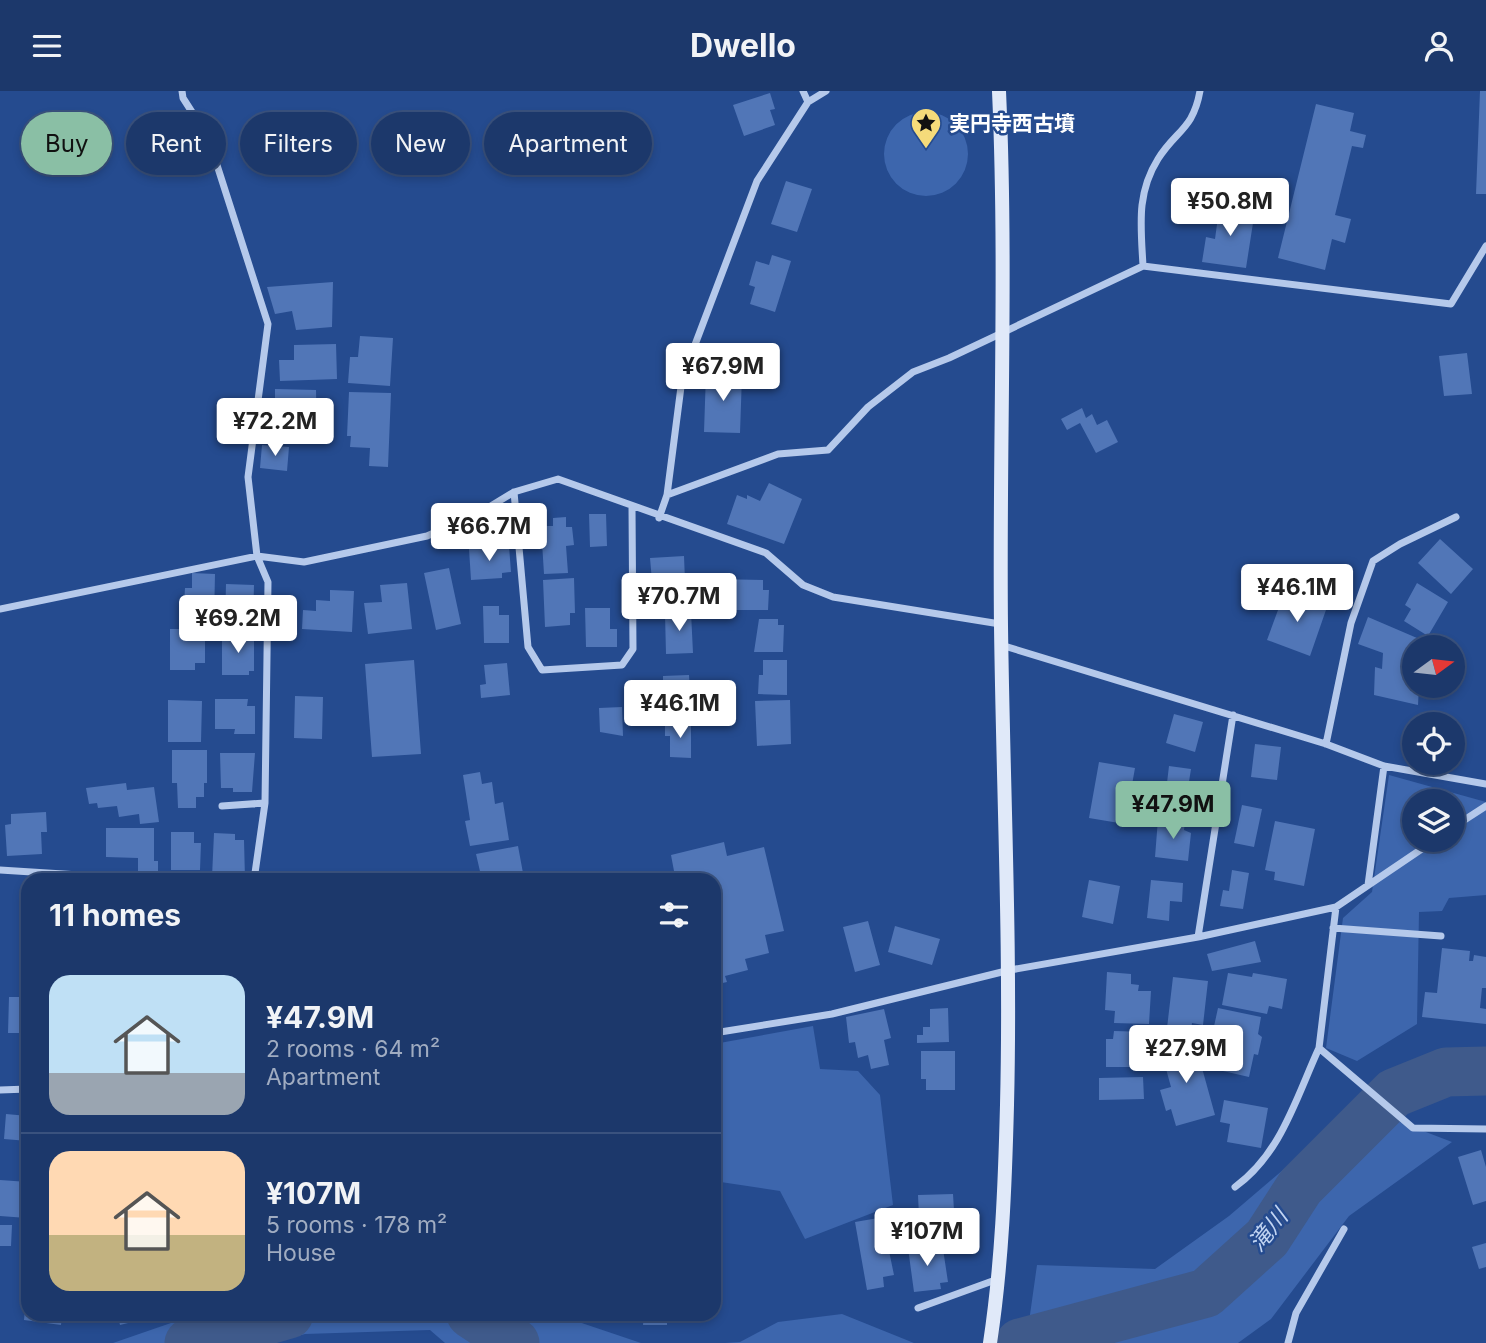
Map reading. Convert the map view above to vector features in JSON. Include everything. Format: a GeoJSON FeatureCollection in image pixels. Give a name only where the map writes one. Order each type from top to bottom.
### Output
{"type":"FeatureCollection","features":[{"type":"Feature","properties":{"kind":"street"},"geometry":{"type":"LineString","coordinates":[[182,91],[183,98],[208,137],[268,324],[247,477],[257,557],[268,582],[265,803],[255,873]]}},
{"type":"Feature","properties":{"kind":"street"},"geometry":{"type":"LineString","coordinates":[[803,91],[808,102]]}},
{"type":"Feature","properties":{"kind":"street"},"geometry":{"type":"LineString","coordinates":[[659,518],[667,495],[682,379],[757,181],[808,102],[826,91]]}},
{"type":"Feature","properties":{"kind":"street"},"geometry":{"type":"LineString","coordinates":[[990,1343],[997,1296],[1005,1170],[1010,970],[1001,624],[1003,333],[999,91]]}},
{"type":"Feature","properties":{"kind":"street"},"geometry":{"type":"LineString","coordinates":[[1143,266],[1141,200],[1158,159],[1196,114],[1200,91]]}},
{"type":"Feature","properties":{"kind":"street"},"geometry":{"type":"LineString","coordinates":[[667,495],[778,454],[828,450],[868,407],[913,372],[1003,333],[1143,266],[1451,304],[1486,246]]}},
{"type":"Feature","properties":{"kind":"street"},"geometry":{"type":"LineString","coordinates":[[0,609],[257,557],[304,562],[427,536],[514,492],[558,479],[659,518],[766,553],[803,586],[833,597],[1001,624]]}},
{"type":"Feature","properties":{"kind":"street"},"geometry":{"type":"LineString","coordinates":[[514,492],[528,647],[542,670],[622,666],[632,649],[632,507]]}},
{"type":"Feature","properties":{"kind":"street"},"geometry":{"type":"LineString","coordinates":[[1326,744],[1351,623],[1373,561],[1400,544],[1456,517]]}},
{"type":"Feature","properties":{"kind":"street"},"geometry":{"type":"LineString","coordinates":[[1002,645],[1326,744],[1384,766],[1486,785]]}},
{"type":"Feature","properties":{"kind":"street"},"geometry":{"type":"LineString","coordinates":[[1198,937],[1233,715]]}},
{"type":"Feature","properties":{"kind":"street"},"geometry":{"type":"LineString","coordinates":[[1368,885],[1384,766]]}},
{"type":"Feature","properties":{"kind":"street"},"geometry":{"type":"LineString","coordinates":[[222,806],[265,803]]}},
{"type":"Feature","properties":{"kind":"street"},"geometry":{"type":"LineString","coordinates":[[1465,820],[1486,806]]}},
{"type":"Feature","properties":{"kind":"street"},"geometry":{"type":"LineString","coordinates":[[721,1032],[832,1014],[1010,970],[1198,937],[1336,907],[1417,852]]}},
{"type":"Feature","properties":{"kind":"street"},"geometry":{"type":"LineString","coordinates":[[0,870],[48,873]]}},
{"type":"Feature","properties":{"kind":"street"},"geometry":{"type":"LineString","coordinates":[[1235,1187],[1256,1171],[1276,1143],[1319,1048],[1336,907]]}},
{"type":"Feature","properties":{"kind":"street"},"geometry":{"type":"LineString","coordinates":[[1333,928],[1441,936]]}},
{"type":"Feature","properties":{"kind":"street"},"geometry":{"type":"LineString","coordinates":[[1319,1048],[1342,1071],[1413,1128],[1486,1129]]}},
{"type":"Feature","properties":{"kind":"street"},"geometry":{"type":"LineString","coordinates":[[0,1090],[21,1089]]}},
{"type":"Feature","properties":{"kind":"street"},"geometry":{"type":"LineString","coordinates":[[1288,1343],[1296,1313],[1344,1229]]}},
{"type":"Feature","properties":{"kind":"street"},"geometry":{"type":"LineString","coordinates":[[918,1308],[998,1278]]}},
{"type":"Feature","properties":{"kind":"shaded area","name":"実円寺西古墳"},"geometry":{"type":"Polygon","coordinates":[[[926,112],[942,115],[956,124],[965,138],[968,154],[965,170],[956,184],[942,193],[926,196],[910,193],[896,184],[887,170],[884,154],[887,138],[896,124],[910,115],[926,112]]]}},
{"type":"Feature","properties":{"kind":"shaded area"},"geometry":{"type":"Polygon","coordinates":[[[1389,775],[1439,789],[1402,789],[1402,852],[1465,852],[1465,796],[1486,802],[1486,895],[1449,898],[1442,911],[1419,912],[1417,1024],[1357,1061],[1326,1048],[1343,918],[1372,892],[1389,775]]]}},
{"type":"Feature","properties":{"kind":"shaded area"},"geometry":{"type":"Polygon","coordinates":[[[813,1026],[820,1069],[858,1071],[880,1095],[893,1205],[805,1239],[780,1191],[721,1182],[721,1043],[813,1026]]]}},
{"type":"Feature","properties":{"kind":"shaded area"},"geometry":{"type":"Polygon","coordinates":[[[1358,1106],[1452,1142],[1349,1216],[1271,1319],[1238,1343],[1026,1343],[1037,1265],[1155,1269],[1229,1216],[1358,1106]]]}},
{"type":"Feature","properties":{"kind":"shaded area"},"geometry":{"type":"Polygon","coordinates":[[[842,1314],[914,1343],[725,1343],[740,1342],[778,1322],[842,1314]]]}},
{"type":"Feature","properties":{"kind":"shaded area"},"geometry":{"type":"Polygon","coordinates":[[[177,1321],[576,1321],[641,1343],[445,1343],[430,1330],[305,1334],[271,1343],[113,1343],[177,1321]]]}},
{"type":"Feature","properties":{"kind":"building"},"geometry":{"type":"Polygon","coordinates":[[[1480,91],[1486,91],[1486,194],[1476,194],[1480,91]]]}},
{"type":"Feature","properties":{"kind":"building"},"geometry":{"type":"Polygon","coordinates":[[[770,93],[775,109],[770,110],[775,125],[744,136],[733,105],[770,93]]]}},
{"type":"Feature","properties":{"kind":"building"},"geometry":{"type":"Polygon","coordinates":[[[1316,104],[1354,113],[1350,131],[1366,135],[1363,148],[1352,146],[1335,215],[1351,219],[1345,243],[1332,239],[1325,270],[1278,258],[1316,104]]]}},
{"type":"Feature","properties":{"kind":"building"},"geometry":{"type":"Polygon","coordinates":[[[786,181],[812,189],[797,232],[771,224],[786,181]]]}},
{"type":"Feature","properties":{"kind":"building"},"geometry":{"type":"Polygon","coordinates":[[[1220,202],[1248,206],[1245,223],[1253,223],[1246,268],[1202,262],[1206,237],[1215,239],[1220,202]]]}},
{"type":"Feature","properties":{"kind":"building"},"geometry":{"type":"Polygon","coordinates":[[[772,255],[791,261],[775,312],[750,304],[755,287],[749,285],[756,261],[769,265],[772,255]]]}},
{"type":"Feature","properties":{"kind":"building"},"geometry":{"type":"Polygon","coordinates":[[[333,282],[332,327],[296,330],[292,311],[275,314],[267,287],[333,282]]]}},
{"type":"Feature","properties":{"kind":"building"},"geometry":{"type":"Polygon","coordinates":[[[360,336],[393,338],[390,386],[348,383],[350,357],[358,357],[360,336]]]}},
{"type":"Feature","properties":{"kind":"building"},"geometry":{"type":"Polygon","coordinates":[[[336,344],[337,379],[280,381],[279,360],[294,360],[294,345],[336,344]]]}},
{"type":"Feature","properties":{"kind":"building"},"geometry":{"type":"Polygon","coordinates":[[[1467,353],[1472,394],[1444,396],[1439,356],[1467,353]]]}},
{"type":"Feature","properties":{"kind":"building"},"geometry":{"type":"Polygon","coordinates":[[[706,373],[742,375],[740,433],[704,432],[706,373]]]}},
{"type":"Feature","properties":{"kind":"building"},"geometry":{"type":"Polygon","coordinates":[[[275,389],[316,390],[317,439],[301,439],[301,430],[288,430],[288,411],[275,411],[275,389]]]}},
{"type":"Feature","properties":{"kind":"building"},"geometry":{"type":"Polygon","coordinates":[[[349,392],[391,393],[388,467],[369,466],[370,448],[350,447],[351,436],[347,436],[349,392]]]}},
{"type":"Feature","properties":{"kind":"building"},"geometry":{"type":"Polygon","coordinates":[[[1082,408],[1086,418],[1092,414],[1097,425],[1107,420],[1118,442],[1096,453],[1080,423],[1067,430],[1061,419],[1082,408]]]}},
{"type":"Feature","properties":{"kind":"building"},"geometry":{"type":"Polygon","coordinates":[[[262,445],[289,447],[287,471],[260,468],[262,445]]]}},
{"type":"Feature","properties":{"kind":"building"},"geometry":{"type":"Polygon","coordinates":[[[769,483],[802,499],[784,544],[727,524],[737,495],[747,499],[747,495],[760,501],[769,483]]]}},
{"type":"Feature","properties":{"kind":"building"},"geometry":{"type":"Polygon","coordinates":[[[589,514],[606,514],[607,546],[590,547],[589,514]]]}},
{"type":"Feature","properties":{"kind":"building"},"geometry":{"type":"Polygon","coordinates":[[[566,517],[566,527],[572,527],[574,545],[566,546],[568,573],[544,574],[541,526],[553,526],[553,518],[566,517]]]}},
{"type":"Feature","properties":{"kind":"building"},"geometry":{"type":"Polygon","coordinates":[[[1440,539],[1473,569],[1451,594],[1418,563],[1440,539]]]}},
{"type":"Feature","properties":{"kind":"building"},"geometry":{"type":"Polygon","coordinates":[[[509,546],[511,572],[502,573],[502,578],[471,580],[469,549],[509,546]]]}},
{"type":"Feature","properties":{"kind":"building"},"geometry":{"type":"Polygon","coordinates":[[[684,556],[685,581],[680,581],[681,598],[660,599],[659,580],[652,581],[650,558],[684,556]]]}},
{"type":"Feature","properties":{"kind":"building"},"geometry":{"type":"Polygon","coordinates":[[[449,568],[461,624],[436,630],[424,573],[449,568]]]}},
{"type":"Feature","properties":{"kind":"building"},"geometry":{"type":"Polygon","coordinates":[[[192,573],[215,574],[214,621],[183,620],[185,588],[192,588],[192,573]]]}},
{"type":"Feature","properties":{"kind":"building"},"geometry":{"type":"Polygon","coordinates":[[[574,578],[575,613],[570,613],[570,625],[545,627],[543,580],[574,578]]]}},
{"type":"Feature","properties":{"kind":"building"},"geometry":{"type":"Polygon","coordinates":[[[715,579],[763,580],[763,590],[769,590],[768,610],[715,610],[715,579]]]}},
{"type":"Feature","properties":{"kind":"building"},"geometry":{"type":"Polygon","coordinates":[[[407,583],[412,629],[368,634],[364,603],[382,602],[380,585],[407,583]]]}},
{"type":"Feature","properties":{"kind":"building"},"geometry":{"type":"Polygon","coordinates":[[[1417,583],[1448,602],[1429,635],[1404,621],[1411,609],[1405,605],[1417,583]]]}},
{"type":"Feature","properties":{"kind":"building"},"geometry":{"type":"Polygon","coordinates":[[[226,584],[254,585],[253,623],[225,622],[226,584]]]}},
{"type":"Feature","properties":{"kind":"building"},"geometry":{"type":"Polygon","coordinates":[[[330,590],[354,591],[352,632],[302,629],[303,610],[316,611],[316,600],[330,601],[330,590]]]}},
{"type":"Feature","properties":{"kind":"building"},"geometry":{"type":"Polygon","coordinates":[[[1285,591],[1327,607],[1310,656],[1267,640],[1285,591]]]}},
{"type":"Feature","properties":{"kind":"building"},"geometry":{"type":"Polygon","coordinates":[[[483,606],[499,606],[499,615],[509,615],[509,643],[484,643],[483,606]]]}},
{"type":"Feature","properties":{"kind":"building"},"geometry":{"type":"Polygon","coordinates":[[[585,608],[610,608],[610,629],[617,629],[617,647],[586,647],[585,608]]]}},
{"type":"Feature","properties":{"kind":"building"},"geometry":{"type":"Polygon","coordinates":[[[691,612],[693,653],[666,654],[665,614],[691,612]]]}},
{"type":"Feature","properties":{"kind":"building"},"geometry":{"type":"Polygon","coordinates":[[[1368,617],[1410,635],[1402,635],[1402,698],[1418,698],[1418,705],[1374,695],[1375,667],[1382,669],[1383,653],[1358,644],[1368,617]]]}},
{"type":"Feature","properties":{"kind":"building"},"geometry":{"type":"Polygon","coordinates":[[[759,619],[778,619],[778,625],[784,625],[783,652],[754,652],[759,619]]]}},
{"type":"Feature","properties":{"kind":"building"},"geometry":{"type":"Polygon","coordinates":[[[170,629],[205,629],[205,663],[195,663],[195,670],[170,670],[170,629]]]}},
{"type":"Feature","properties":{"kind":"building"},"geometry":{"type":"Polygon","coordinates":[[[222,636],[254,636],[254,671],[249,671],[249,675],[222,675],[222,636]]]}},
{"type":"Feature","properties":{"kind":"building"},"geometry":{"type":"Polygon","coordinates":[[[414,660],[421,754],[372,757],[365,664],[414,660]]]}},
{"type":"Feature","properties":{"kind":"building"},"geometry":{"type":"Polygon","coordinates":[[[763,660],[787,660],[787,695],[758,694],[759,675],[763,675],[763,660]]]}},
{"type":"Feature","properties":{"kind":"building"},"geometry":{"type":"Polygon","coordinates":[[[507,663],[510,695],[481,698],[480,685],[486,684],[484,665],[507,663]]]}},
{"type":"Feature","properties":{"kind":"building"},"geometry":{"type":"Polygon","coordinates":[[[689,675],[691,710],[670,710],[670,692],[663,692],[663,676],[689,675]]]}},
{"type":"Feature","properties":{"kind":"building"},"geometry":{"type":"Polygon","coordinates":[[[295,696],[323,697],[322,739],[294,738],[295,696]]]}},
{"type":"Feature","properties":{"kind":"building"},"geometry":{"type":"Polygon","coordinates":[[[215,699],[248,699],[247,706],[255,706],[255,734],[234,734],[235,729],[215,729],[215,699]]]}},
{"type":"Feature","properties":{"kind":"building"},"geometry":{"type":"Polygon","coordinates":[[[168,700],[202,701],[201,742],[168,742],[168,700]]]}},
{"type":"Feature","properties":{"kind":"building"},"geometry":{"type":"Polygon","coordinates":[[[790,700],[791,744],[757,746],[755,701],[790,700]]]}},
{"type":"Feature","properties":{"kind":"building"},"geometry":{"type":"Polygon","coordinates":[[[622,707],[623,736],[600,732],[599,708],[622,707]]]}},
{"type":"Feature","properties":{"kind":"building"},"geometry":{"type":"Polygon","coordinates":[[[1174,714],[1203,722],[1195,752],[1166,743],[1174,714]]]}},
{"type":"Feature","properties":{"kind":"building"},"geometry":{"type":"Polygon","coordinates":[[[665,724],[691,724],[691,758],[670,757],[670,736],[665,736],[665,724]]]}},
{"type":"Feature","properties":{"kind":"building"},"geometry":{"type":"Polygon","coordinates":[[[1255,744],[1281,747],[1277,780],[1251,777],[1255,744]]]}},
{"type":"Feature","properties":{"kind":"building"},"geometry":{"type":"Polygon","coordinates":[[[172,750],[207,750],[207,783],[204,783],[204,797],[196,797],[196,808],[178,808],[177,783],[172,783],[172,750]]]}},
{"type":"Feature","properties":{"kind":"building"},"geometry":{"type":"Polygon","coordinates":[[[220,753],[255,753],[252,792],[233,792],[233,788],[221,788],[220,753]]]}},
{"type":"Feature","properties":{"kind":"building"},"geometry":{"type":"Polygon","coordinates":[[[1099,762],[1135,768],[1125,824],[1089,818],[1099,762]]]}},
{"type":"Feature","properties":{"kind":"building"},"geometry":{"type":"Polygon","coordinates":[[[1169,766],[1191,769],[1188,788],[1196,791],[1194,808],[1184,807],[1183,811],[1164,808],[1169,766]]]}},
{"type":"Feature","properties":{"kind":"building"},"geometry":{"type":"Polygon","coordinates":[[[480,772],[482,784],[492,782],[495,804],[503,802],[509,840],[470,846],[465,821],[470,820],[463,775],[480,772]]]}},
{"type":"Feature","properties":{"kind":"building"},"geometry":{"type":"Polygon","coordinates":[[[126,783],[127,790],[154,787],[159,822],[140,824],[139,814],[119,817],[117,806],[98,808],[97,803],[89,804],[86,788],[126,783]]]}},
{"type":"Feature","properties":{"kind":"building"},"geometry":{"type":"Polygon","coordinates":[[[1242,805],[1262,809],[1254,847],[1234,843],[1242,805]]]}},
{"type":"Feature","properties":{"kind":"building"},"geometry":{"type":"Polygon","coordinates":[[[46,812],[47,832],[41,832],[42,854],[7,856],[5,825],[11,824],[11,814],[46,812]]]}},
{"type":"Feature","properties":{"kind":"building"},"geometry":{"type":"Polygon","coordinates":[[[1158,819],[1185,822],[1184,830],[1191,833],[1188,861],[1155,857],[1158,819]]]}},
{"type":"Feature","properties":{"kind":"building"},"geometry":{"type":"Polygon","coordinates":[[[1275,821],[1315,829],[1304,886],[1274,880],[1275,872],[1265,870],[1275,821]]]}},
{"type":"Feature","properties":{"kind":"building"},"geometry":{"type":"Polygon","coordinates":[[[106,828],[154,828],[154,861],[158,861],[158,871],[138,871],[138,858],[106,857],[106,828]]]}},
{"type":"Feature","properties":{"kind":"building"},"geometry":{"type":"Polygon","coordinates":[[[171,832],[194,832],[194,843],[201,843],[200,870],[171,870],[171,832]]]}},
{"type":"Feature","properties":{"kind":"building"},"geometry":{"type":"Polygon","coordinates":[[[214,833],[235,834],[235,840],[244,840],[245,873],[212,873],[214,833]]]}},
{"type":"Feature","properties":{"kind":"building"},"geometry":{"type":"Polygon","coordinates":[[[724,842],[727,856],[764,847],[784,931],[765,935],[769,953],[745,959],[748,970],[725,976],[727,982],[721,983],[721,873],[664,873],[674,871],[671,855],[724,842]]]}},
{"type":"Feature","properties":{"kind":"building"},"geometry":{"type":"Polygon","coordinates":[[[518,846],[523,873],[480,873],[476,854],[518,846]]]}},
{"type":"Feature","properties":{"kind":"building"},"geometry":{"type":"Polygon","coordinates":[[[1232,870],[1249,873],[1243,909],[1220,906],[1223,890],[1229,891],[1232,870]]]}},
{"type":"Feature","properties":{"kind":"building"},"geometry":{"type":"Polygon","coordinates":[[[1089,880],[1120,886],[1113,924],[1082,917],[1089,880]]]}},
{"type":"Feature","properties":{"kind":"building"},"geometry":{"type":"Polygon","coordinates":[[[1151,880],[1183,883],[1182,902],[1170,901],[1169,921],[1147,918],[1151,880]]]}},
{"type":"Feature","properties":{"kind":"building"},"geometry":{"type":"Polygon","coordinates":[[[868,921],[880,965],[855,972],[843,927],[868,921]]]}},
{"type":"Feature","properties":{"kind":"building"},"geometry":{"type":"Polygon","coordinates":[[[895,926],[940,939],[932,965],[888,952],[895,926]]]}},
{"type":"Feature","properties":{"kind":"building"},"geometry":{"type":"Polygon","coordinates":[[[1255,941],[1261,962],[1212,971],[1207,954],[1255,941]]]}},
{"type":"Feature","properties":{"kind":"building"},"geometry":{"type":"Polygon","coordinates":[[[1442,948],[1470,951],[1469,961],[1473,961],[1474,955],[1486,957],[1486,988],[1482,988],[1480,1008],[1486,1009],[1486,1024],[1422,1017],[1425,992],[1437,993],[1442,948]]]}},
{"type":"Feature","properties":{"kind":"building"},"geometry":{"type":"Polygon","coordinates":[[[1107,972],[1131,974],[1131,984],[1139,985],[1138,991],[1151,991],[1149,1024],[1114,1023],[1115,1011],[1105,1010],[1107,972]]]}},
{"type":"Feature","properties":{"kind":"building"},"geometry":{"type":"Polygon","coordinates":[[[1228,973],[1252,977],[1253,973],[1287,979],[1282,1009],[1269,1006],[1267,1014],[1222,1005],[1228,973]]]}},
{"type":"Feature","properties":{"kind":"building"},"geometry":{"type":"Polygon","coordinates":[[[1173,977],[1208,981],[1203,1025],[1192,1023],[1191,1031],[1167,1028],[1173,977]]]}},
{"type":"Feature","properties":{"kind":"building"},"geometry":{"type":"Polygon","coordinates":[[[9,997],[21,997],[21,1033],[8,1033],[9,997]]]}},
{"type":"Feature","properties":{"kind":"building"},"geometry":{"type":"Polygon","coordinates":[[[948,1008],[949,1042],[917,1043],[917,1035],[923,1035],[923,1027],[930,1027],[930,1009],[948,1008]]]}},
{"type":"Feature","properties":{"kind":"building"},"geometry":{"type":"Polygon","coordinates":[[[1218,1008],[1261,1017],[1258,1034],[1262,1037],[1258,1055],[1254,1054],[1249,1077],[1210,1068],[1211,1064],[1206,1063],[1218,1008]]]}},
{"type":"Feature","properties":{"kind":"building"},"geometry":{"type":"Polygon","coordinates":[[[884,1009],[891,1038],[884,1040],[889,1065],[871,1069],[868,1055],[858,1058],[855,1042],[849,1043],[846,1017],[884,1009]]]}},
{"type":"Feature","properties":{"kind":"building"},"geometry":{"type":"Polygon","coordinates":[[[1114,1031],[1149,1032],[1148,1058],[1141,1058],[1141,1067],[1106,1067],[1106,1039],[1113,1039],[1114,1031]]]}},
{"type":"Feature","properties":{"kind":"building"},"geometry":{"type":"Polygon","coordinates":[[[1194,1039],[1215,1115],[1176,1126],[1171,1109],[1166,1111],[1160,1090],[1171,1087],[1163,1058],[1168,1057],[1165,1047],[1194,1039]]]}},
{"type":"Feature","properties":{"kind":"building"},"geometry":{"type":"Polygon","coordinates":[[[921,1051],[955,1051],[955,1090],[926,1090],[926,1079],[921,1079],[921,1051]]]}},
{"type":"Feature","properties":{"kind":"building"},"geometry":{"type":"Polygon","coordinates":[[[1143,1077],[1144,1099],[1099,1100],[1099,1078],[1143,1077]]]}},
{"type":"Feature","properties":{"kind":"building"},"geometry":{"type":"Polygon","coordinates":[[[1224,1100],[1268,1108],[1261,1148],[1227,1142],[1230,1124],[1220,1122],[1224,1100]]]}},
{"type":"Feature","properties":{"kind":"building"},"geometry":{"type":"Polygon","coordinates":[[[6,1114],[21,1115],[21,1140],[4,1139],[6,1114]]]}},
{"type":"Feature","properties":{"kind":"building"},"geometry":{"type":"Polygon","coordinates":[[[1481,1150],[1486,1167],[1486,1201],[1473,1205],[1458,1157],[1481,1150]]]}},
{"type":"Feature","properties":{"kind":"building"},"geometry":{"type":"Polygon","coordinates":[[[0,1180],[21,1182],[21,1218],[0,1216],[0,1180]]]}},
{"type":"Feature","properties":{"kind":"building"},"geometry":{"type":"Polygon","coordinates":[[[953,1194],[955,1227],[944,1228],[944,1237],[920,1238],[918,1195],[953,1194]]]}},
{"type":"Feature","properties":{"kind":"building"},"geometry":{"type":"Polygon","coordinates":[[[890,1216],[896,1250],[889,1251],[894,1275],[883,1277],[884,1287],[867,1290],[855,1222],[890,1216]]]}},
{"type":"Feature","properties":{"kind":"building"},"geometry":{"type":"Polygon","coordinates":[[[0,1225],[12,1225],[11,1246],[0,1246],[0,1225]]]}},
{"type":"Feature","properties":{"kind":"building"},"geometry":{"type":"Polygon","coordinates":[[[1486,1243],[1486,1267],[1479,1269],[1472,1247],[1486,1243]]]}},
{"type":"Feature","properties":{"kind":"building"},"geometry":{"type":"Polygon","coordinates":[[[933,1244],[934,1251],[943,1249],[948,1282],[940,1283],[941,1289],[914,1292],[908,1248],[933,1244]]]}},
{"type":"Feature","properties":{"kind":"building"},"geometry":{"type":"Polygon","coordinates":[[[31,1321],[61,1321],[61,1325],[31,1321]]]}},
{"type":"Feature","properties":{"kind":"building"},"geometry":{"type":"Polygon","coordinates":[[[119,1321],[136,1321],[120,1325],[119,1321]]]}},
{"type":"Feature","properties":{"kind":"building"},"geometry":{"type":"Polygon","coordinates":[[[643,1321],[667,1321],[667,1325],[643,1325],[643,1321]]]}},
{"type":"Feature","properties":{"kind":"waterway","name":"滝川"},"geometry":{"type":"LineString","coordinates":[[1020,1343],[1206,1293],[1267,1238],[1300,1187],[1394,1093],[1446,1072],[1486,1071]]}},
{"type":"Feature","properties":{"kind":"waterway","name":"滝川"},"geometry":{"type":"LineString","coordinates":[[189,1343],[265,1321]]}},
{"type":"Feature","properties":{"kind":"waterway","name":"滝川"},"geometry":{"type":"LineString","coordinates":[[482,1321],[515,1343]]}},
{"type":"Feature","properties":{"kind":"place","name":"実円寺西古墳"},"geometry":{"type":"Point","coordinates":[926,150]}}]}
